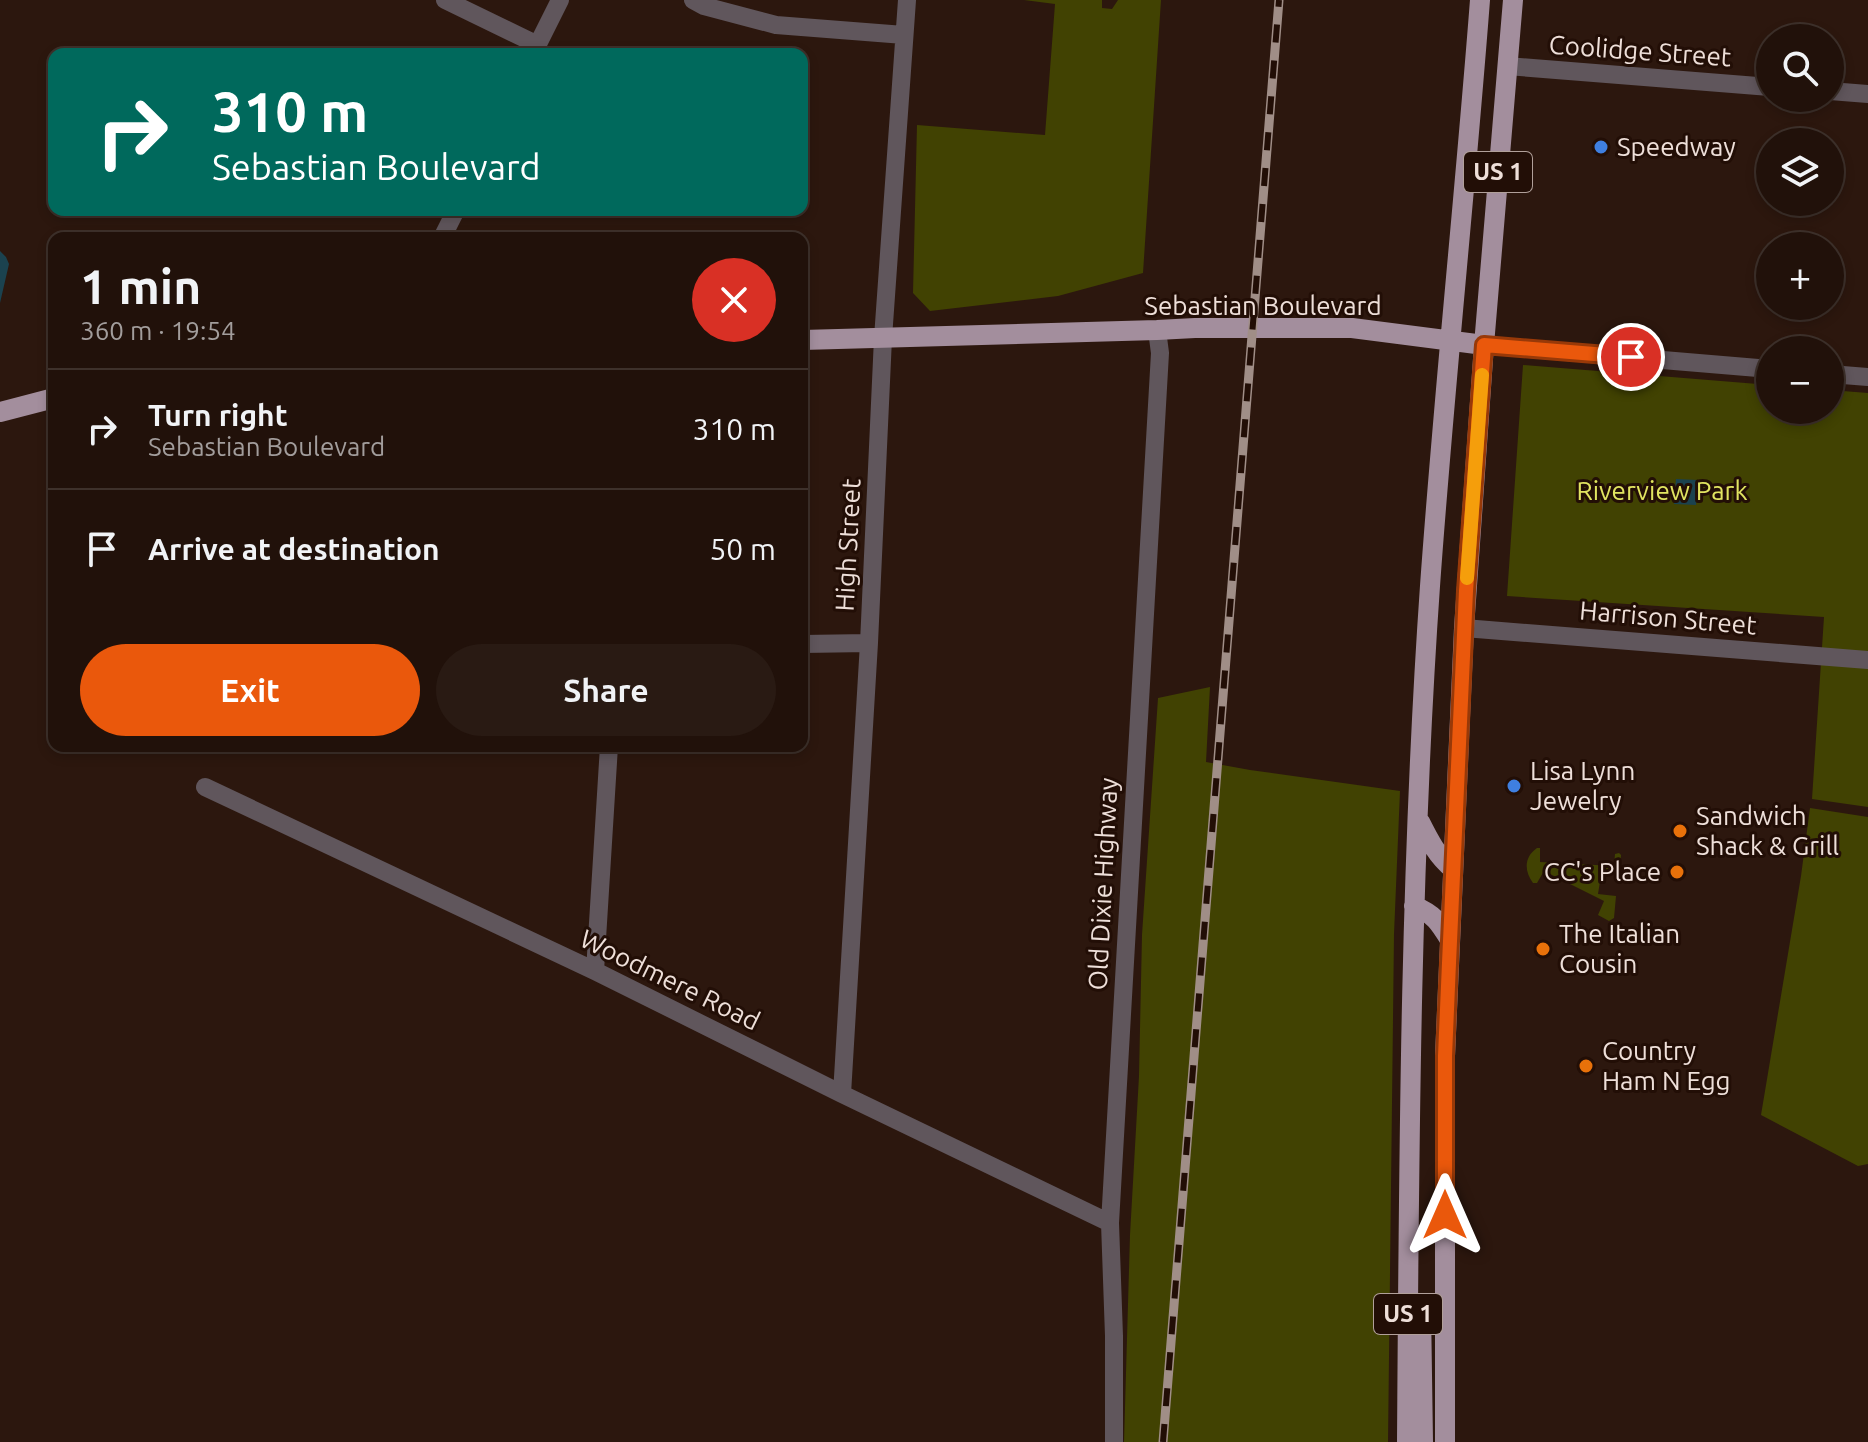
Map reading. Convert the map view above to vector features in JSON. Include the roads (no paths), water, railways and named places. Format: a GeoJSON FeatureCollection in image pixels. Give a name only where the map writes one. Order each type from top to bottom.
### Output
{"type":"FeatureCollection","features":[{"type":"Feature","properties":{"kind":"main road","name":"US 1"},"geometry":{"type":"LineString","coordinates":[[1407,1442],[1414,906],[1418,818],[1430,587],[1480,0]]}},
{"type":"Feature","properties":{"kind":"main road","name":"US 1"},"geometry":{"type":"LineString","coordinates":[[1445,1442],[1445,1056],[1464,628],[1513,0]]}},
{"type":"Feature","properties":{"kind":"main road","name":"Sebastian Boulevard"},"geometry":{"type":"LineString","coordinates":[[808,340],[1195,328],[1352,328],[1484,345]]}},
{"type":"Feature","properties":{"kind":"main road"},"geometry":{"type":"LineString","coordinates":[[0,412],[48,400]]}},
{"type":"Feature","properties":{"kind":"main road"},"geometry":{"type":"LineString","coordinates":[[1418,818],[1434,849],[1443,862],[1453,869]]}},
{"type":"Feature","properties":{"kind":"main road"},"geometry":{"type":"LineString","coordinates":[[1414,906],[1437,919],[1450,940]]}},
{"type":"Feature","properties":{"kind":"main road"},"geometry":{"type":"LineString","coordinates":[[1408,1270],[1422,1311],[1423,1442]]}},
{"type":"Feature","properties":{"kind":"street"},"geometry":{"type":"LineString","coordinates":[[445,0],[532,48]]}},
{"type":"Feature","properties":{"kind":"street"},"geometry":{"type":"LineString","coordinates":[[537,48],[560,0]]}},
{"type":"Feature","properties":{"kind":"street"},"geometry":{"type":"LineString","coordinates":[[693,0],[704,6],[776,25],[904,35]]}},
{"type":"Feature","properties":{"kind":"street","name":"High Street"},"geometry":{"type":"LineString","coordinates":[[842,1094],[869,643],[883,338],[907,0]]}},
{"type":"Feature","properties":{"kind":"street","name":"Coolidge Street"},"geometry":{"type":"LineString","coordinates":[[1507,66],[1756,86]]}},
{"type":"Feature","properties":{"kind":"street"},"geometry":{"type":"LineString","coordinates":[[1844,92],[1868,94]]}},
{"type":"Feature","properties":{"kind":"street","name":"Old Dixie Highway"},"geometry":{"type":"LineString","coordinates":[[1114,1442],[1110,1223],[1160,353],[1157,330]]}},
{"type":"Feature","properties":{"kind":"street","name":"Sebastian Boulevard"},"geometry":{"type":"LineString","coordinates":[[1484,345],[1756,368]]}},
{"type":"Feature","properties":{"kind":"street"},"geometry":{"type":"LineString","coordinates":[[1844,375],[1868,377]]}},
{"type":"Feature","properties":{"kind":"street","name":"Harrison Street"},"geometry":{"type":"LineString","coordinates":[[1464,628],[1868,660]]}},
{"type":"Feature","properties":{"kind":"street"},"geometry":{"type":"LineString","coordinates":[[808,644],[869,643]]}},
{"type":"Feature","properties":{"kind":"street"},"geometry":{"type":"LineString","coordinates":[[595,971],[609,752]]}},
{"type":"Feature","properties":{"kind":"street","name":"Woodmere Road"},"geometry":{"type":"LineString","coordinates":[[205,787],[595,971],[1110,1223]]}},
{"type":"Feature","properties":{"kind":"water"},"geometry":{"type":"Polygon","coordinates":[[[0,251],[9,264],[0,303],[0,251]]]}},
{"type":"Feature","properties":{"kind":"water"},"geometry":{"type":"Polygon","coordinates":[[[1676,479],[1698,480],[1696,505],[1674,504],[1676,479]]]}},
{"type":"Feature","properties":{"kind":"railway"},"geometry":{"type":"LineString","coordinates":[[1163,1442],[1279,0]]}},
{"type":"Feature","properties":{"kind":"place","name":"Speedway"},"geometry":{"type":"Point","coordinates":[1601,147]}},
{"type":"Feature","properties":{"kind":"place","name":"Lisa Lynn Jewelry"},"geometry":{"type":"Point","coordinates":[1514,786]}},
{"type":"Feature","properties":{"kind":"place","name":"Sandwich Shack & Grill"},"geometry":{"type":"Point","coordinates":[1680,831]}},
{"type":"Feature","properties":{"kind":"place","name":"CC's Place"},"geometry":{"type":"Point","coordinates":[1677,872]}},
{"type":"Feature","properties":{"kind":"place","name":"The Italian Cousin"},"geometry":{"type":"Point","coordinates":[1543,949]}},
{"type":"Feature","properties":{"kind":"place","name":"Country Ham N Egg"},"geometry":{"type":"Point","coordinates":[1586,1066]}},
{"type":"Feature","properties":{"kind":"park label","name":"Riverview Park"},"geometry":{"type":"Point","coordinates":[1662,491]}}]}
